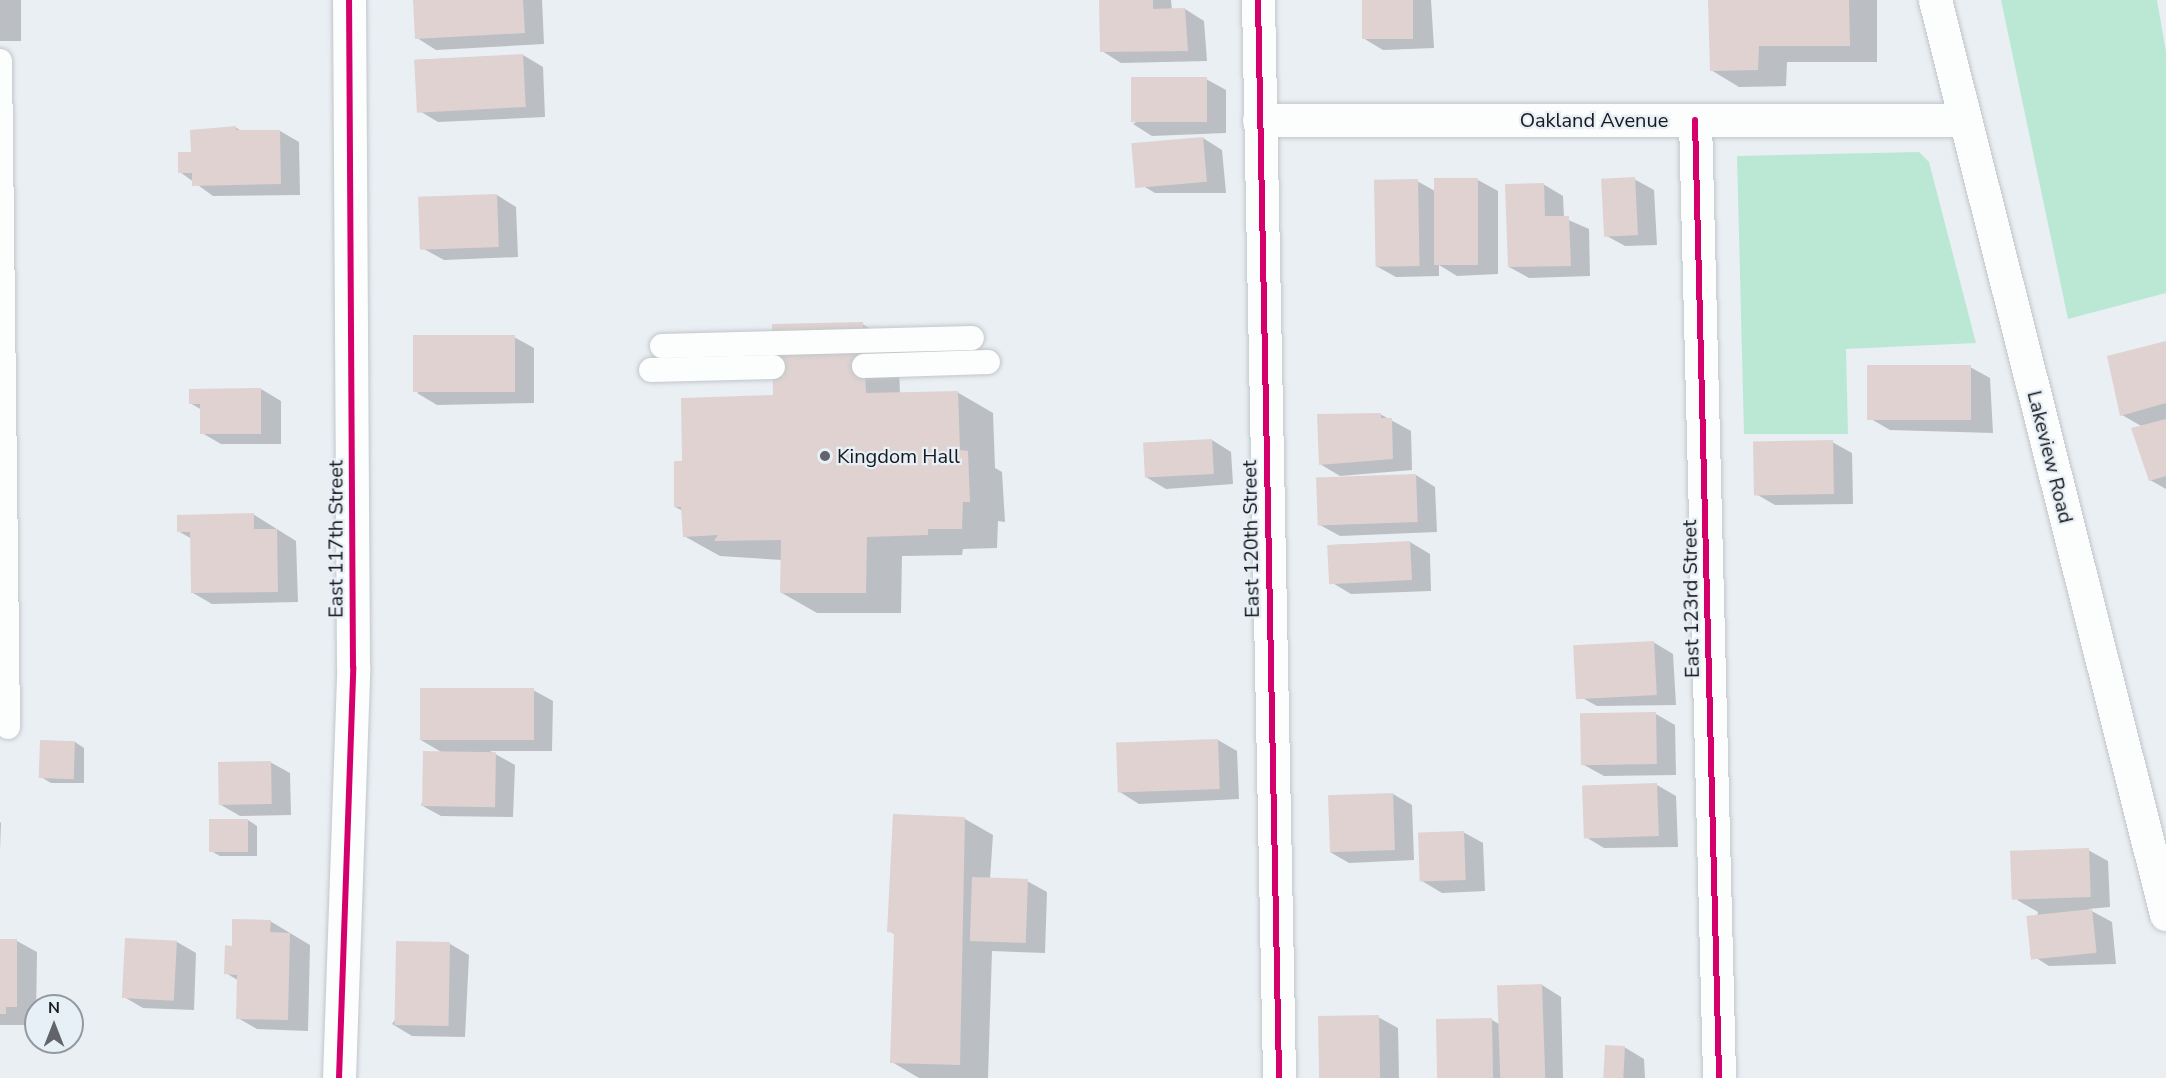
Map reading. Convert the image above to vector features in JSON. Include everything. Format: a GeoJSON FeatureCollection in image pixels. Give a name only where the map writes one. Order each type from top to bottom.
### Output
{"type":"FeatureCollection","features":[{"type":"Feature","properties":{"kind":"street","name":"East 117th Street"},"geometry":{"type":"LineString","coordinates":[[339,1078],[353,667],[349,0]]}},
{"type":"Feature","properties":{"kind":"street","name":"East 120th Street"},"geometry":{"type":"LineString","coordinates":[[1258,0],[1278,1078]]}},
{"type":"Feature","properties":{"kind":"street","name":"Lakeview Road"},"geometry":{"type":"LineString","coordinates":[[1935,0],[2166,914]]}},
{"type":"Feature","properties":{"kind":"street","name":"Oakland Avenue"},"geometry":{"type":"LineString","coordinates":[[1259,120],[1965,120]]}},
{"type":"Feature","properties":{"kind":"street","name":"East 123rd Street"},"geometry":{"type":"LineString","coordinates":[[1695,120],[1719,1078]]}},
{"type":"Feature","properties":{"kind":"lane"},"geometry":{"type":"LineString","coordinates":[[1,61],[8,727]]}},
{"type":"Feature","properties":{"kind":"lane"},"geometry":{"type":"LineString","coordinates":[[662,346],[972,338]]}},
{"type":"Feature","properties":{"kind":"lane"},"geometry":{"type":"LineString","coordinates":[[864,366],[988,362]]}},
{"type":"Feature","properties":{"kind":"lane"},"geometry":{"type":"LineString","coordinates":[[651,370],[773,367]]}},
{"type":"Feature","properties":{"kind":"green space"},"geometry":{"type":"Polygon","coordinates":[[[2001,0],[2157,0],[2166,52],[2166,293],[2068,319],[2001,0]]]}},
{"type":"Feature","properties":{"kind":"green space"},"geometry":{"type":"Polygon","coordinates":[[[1919,152],[1929,162],[1976,343],[1846,349],[1848,434],[1744,434],[1737,156],[1919,152]]]}},
{"type":"Feature","properties":{"kind":"building"},"geometry":{"type":"Polygon","coordinates":[[[413,0],[523,0],[525,33],[415,39],[413,0]]]}},
{"type":"Feature","properties":{"kind":"building"},"geometry":{"type":"Polygon","coordinates":[[[1099,0],[1153,0],[1153,9],[1185,8],[1188,51],[1100,52],[1099,0]]]}},
{"type":"Feature","properties":{"kind":"building"},"geometry":{"type":"Polygon","coordinates":[[[1362,0],[1413,0],[1413,39],[1362,39],[1362,0]]]}},
{"type":"Feature","properties":{"kind":"building"},"geometry":{"type":"Polygon","coordinates":[[[1708,0],[1849,0],[1850,46],[1759,46],[1758,70],[1710,71],[1708,0]]]}},
{"type":"Feature","properties":{"kind":"building"},"geometry":{"type":"Polygon","coordinates":[[[523,54],[526,107],[417,113],[414,60],[523,54]]]}},
{"type":"Feature","properties":{"kind":"building"},"geometry":{"type":"Polygon","coordinates":[[[1131,77],[1207,77],[1207,122],[1131,122],[1131,77]]]}},
{"type":"Feature","properties":{"kind":"building"},"geometry":{"type":"Polygon","coordinates":[[[236,126],[236,130],[280,130],[281,184],[192,186],[192,173],[178,173],[178,152],[191,152],[190,130],[236,126]]]}},
{"type":"Feature","properties":{"kind":"building"},"geometry":{"type":"Polygon","coordinates":[[[1203,137],[1207,182],[1135,188],[1131,143],[1203,137]]]}},
{"type":"Feature","properties":{"kind":"building"},"geometry":{"type":"Polygon","coordinates":[[[1635,177],[1638,235],[1604,237],[1601,179],[1635,177]]]}},
{"type":"Feature","properties":{"kind":"building"},"geometry":{"type":"Polygon","coordinates":[[[1434,178],[1478,178],[1478,265],[1434,265],[1434,178]]]}},
{"type":"Feature","properties":{"kind":"building"},"geometry":{"type":"Polygon","coordinates":[[[1418,179],[1420,266],[1376,267],[1374,180],[1418,179]]]}},
{"type":"Feature","properties":{"kind":"building"},"geometry":{"type":"Polygon","coordinates":[[[1544,183],[1545,216],[1569,216],[1571,266],[1508,267],[1505,184],[1544,183]]]}},
{"type":"Feature","properties":{"kind":"building"},"geometry":{"type":"Polygon","coordinates":[[[497,194],[499,247],[420,250],[418,197],[497,194]]]}},
{"type":"Feature","properties":{"kind":"building","name":"Kingdom Hall"},"geometry":{"type":"Polygon","coordinates":[[[863,322],[866,393],[958,391],[960,450],[968,451],[970,502],[963,502],[962,529],[928,529],[928,535],[867,537],[866,593],[780,593],[781,540],[714,541],[718,535],[683,537],[681,507],[674,507],[674,461],[682,461],[681,398],[773,395],[772,324],[863,322]]]}},
{"type":"Feature","properties":{"kind":"building"},"geometry":{"type":"Polygon","coordinates":[[[413,335],[515,335],[515,392],[413,392],[413,335]]]}},
{"type":"Feature","properties":{"kind":"building"},"geometry":{"type":"Polygon","coordinates":[[[2166,341],[2166,403],[2120,416],[2107,356],[2166,341]]]}},
{"type":"Feature","properties":{"kind":"building"},"geometry":{"type":"Polygon","coordinates":[[[1867,365],[1971,365],[1971,420],[1867,420],[1867,365]]]}},
{"type":"Feature","properties":{"kind":"building"},"geometry":{"type":"Polygon","coordinates":[[[261,388],[261,434],[200,434],[200,404],[189,404],[189,389],[261,388]]]}},
{"type":"Feature","properties":{"kind":"building"},"geometry":{"type":"Polygon","coordinates":[[[1381,413],[1381,418],[1392,418],[1393,459],[1319,465],[1317,414],[1381,413]]]}},
{"type":"Feature","properties":{"kind":"building"},"geometry":{"type":"Polygon","coordinates":[[[2166,419],[2166,476],[2149,481],[2131,428],[2166,419]]]}},
{"type":"Feature","properties":{"kind":"building"},"geometry":{"type":"Polygon","coordinates":[[[1212,439],[1214,474],[1145,478],[1143,443],[1212,439]]]}},
{"type":"Feature","properties":{"kind":"building"},"geometry":{"type":"Polygon","coordinates":[[[1833,440],[1834,494],[1754,495],[1753,441],[1833,440]]]}},
{"type":"Feature","properties":{"kind":"building"},"geometry":{"type":"Polygon","coordinates":[[[1416,474],[1418,522],[1318,525],[1316,477],[1416,474]]]}},
{"type":"Feature","properties":{"kind":"building"},"geometry":{"type":"Polygon","coordinates":[[[254,513],[254,529],[277,529],[278,592],[191,593],[190,532],[177,532],[177,515],[254,513]]]}},
{"type":"Feature","properties":{"kind":"building"},"geometry":{"type":"Polygon","coordinates":[[[1410,541],[1412,580],[1329,584],[1327,545],[1410,541]]]}},
{"type":"Feature","properties":{"kind":"building"},"geometry":{"type":"Polygon","coordinates":[[[1654,641],[1657,695],[1576,699],[1573,645],[1654,641]]]}},
{"type":"Feature","properties":{"kind":"building"},"geometry":{"type":"Polygon","coordinates":[[[420,688],[534,688],[534,740],[420,740],[420,688]]]}},
{"type":"Feature","properties":{"kind":"building"},"geometry":{"type":"Polygon","coordinates":[[[1656,712],[1657,764],[1581,765],[1580,713],[1656,712]]]}},
{"type":"Feature","properties":{"kind":"building"},"geometry":{"type":"Polygon","coordinates":[[[1218,739],[1220,789],[1118,793],[1116,743],[1218,739]]]}},
{"type":"Feature","properties":{"kind":"building"},"geometry":{"type":"Polygon","coordinates":[[[40,740],[75,741],[74,779],[39,778],[40,740]]]}},
{"type":"Feature","properties":{"kind":"building"},"geometry":{"type":"Polygon","coordinates":[[[423,751],[496,752],[495,807],[422,806],[423,751]]]}},
{"type":"Feature","properties":{"kind":"building"},"geometry":{"type":"Polygon","coordinates":[[[271,761],[272,804],[219,805],[218,762],[271,761]]]}},
{"type":"Feature","properties":{"kind":"building"},"geometry":{"type":"Polygon","coordinates":[[[1657,783],[1659,836],[1584,839],[1582,786],[1657,783]]]}},
{"type":"Feature","properties":{"kind":"building"},"geometry":{"type":"Polygon","coordinates":[[[1393,793],[1395,850],[1330,852],[1328,795],[1393,793]]]}},
{"type":"Feature","properties":{"kind":"building"},"geometry":{"type":"Polygon","coordinates":[[[893,814],[965,817],[960,1065],[890,1063],[894,933],[887,932],[893,814]]]}},
{"type":"Feature","properties":{"kind":"building"},"geometry":{"type":"Polygon","coordinates":[[[209,819],[248,819],[248,852],[209,852],[209,819]]]}},
{"type":"Feature","properties":{"kind":"building"},"geometry":{"type":"Polygon","coordinates":[[[1464,831],[1466,880],[1420,882],[1418,833],[1464,831]]]}},
{"type":"Feature","properties":{"kind":"building"},"geometry":{"type":"Polygon","coordinates":[[[2089,848],[2091,897],[2012,900],[2010,851],[2089,848]]]}},
{"type":"Feature","properties":{"kind":"building"},"geometry":{"type":"Polygon","coordinates":[[[972,877],[1028,879],[1026,943],[970,941],[972,877]]]}},
{"type":"Feature","properties":{"kind":"building"},"geometry":{"type":"Polygon","coordinates":[[[2092,909],[2097,953],[2031,960],[2026,916],[2092,909]]]}},
{"type":"Feature","properties":{"kind":"building"},"geometry":{"type":"Polygon","coordinates":[[[232,919],[271,920],[270,932],[290,933],[288,1020],[236,1019],[237,975],[224,974],[225,945],[232,946],[232,919]]]}},
{"type":"Feature","properties":{"kind":"building"},"geometry":{"type":"Polygon","coordinates":[[[125,938],[177,941],[174,1001],[122,998],[125,938]]]}},
{"type":"Feature","properties":{"kind":"building"},"geometry":{"type":"Polygon","coordinates":[[[0,939],[17,939],[17,1007],[6,1007],[6,1014],[0,1014],[0,939]]]}},
{"type":"Feature","properties":{"kind":"building"},"geometry":{"type":"Polygon","coordinates":[[[396,941],[450,942],[449,1026],[395,1025],[396,941]]]}},
{"type":"Feature","properties":{"kind":"building"},"geometry":{"type":"Polygon","coordinates":[[[1542,984],[1545,1078],[1500,1078],[1497,986],[1542,984]]]}},
{"type":"Feature","properties":{"kind":"building"},"geometry":{"type":"Polygon","coordinates":[[[1379,1015],[1380,1078],[1319,1078],[1318,1016],[1379,1015]]]}},
{"type":"Feature","properties":{"kind":"building"},"geometry":{"type":"Polygon","coordinates":[[[1492,1018],[1493,1078],[1437,1078],[1436,1019],[1492,1018]]]}},
{"type":"Feature","properties":{"kind":"building"},"geometry":{"type":"Polygon","coordinates":[[[1605,1045],[1625,1046],[1623,1078],[1603,1078],[1605,1045]]]}},
{"type":"Feature","properties":{"kind":"cycle path"},"geometry":{"type":"LineString","coordinates":[[339,1078],[353,667],[349,0]]}},
{"type":"Feature","properties":{"kind":"cycle path"},"geometry":{"type":"LineString","coordinates":[[1258,0],[1279,1078]]}},
{"type":"Feature","properties":{"kind":"cycle path"},"geometry":{"type":"LineString","coordinates":[[1695,120],[1719,1078]]}},
{"type":"Feature","properties":{"kind":"place","name":"Kingdom Hall"},"geometry":{"type":"Point","coordinates":[825,456]}}]}
